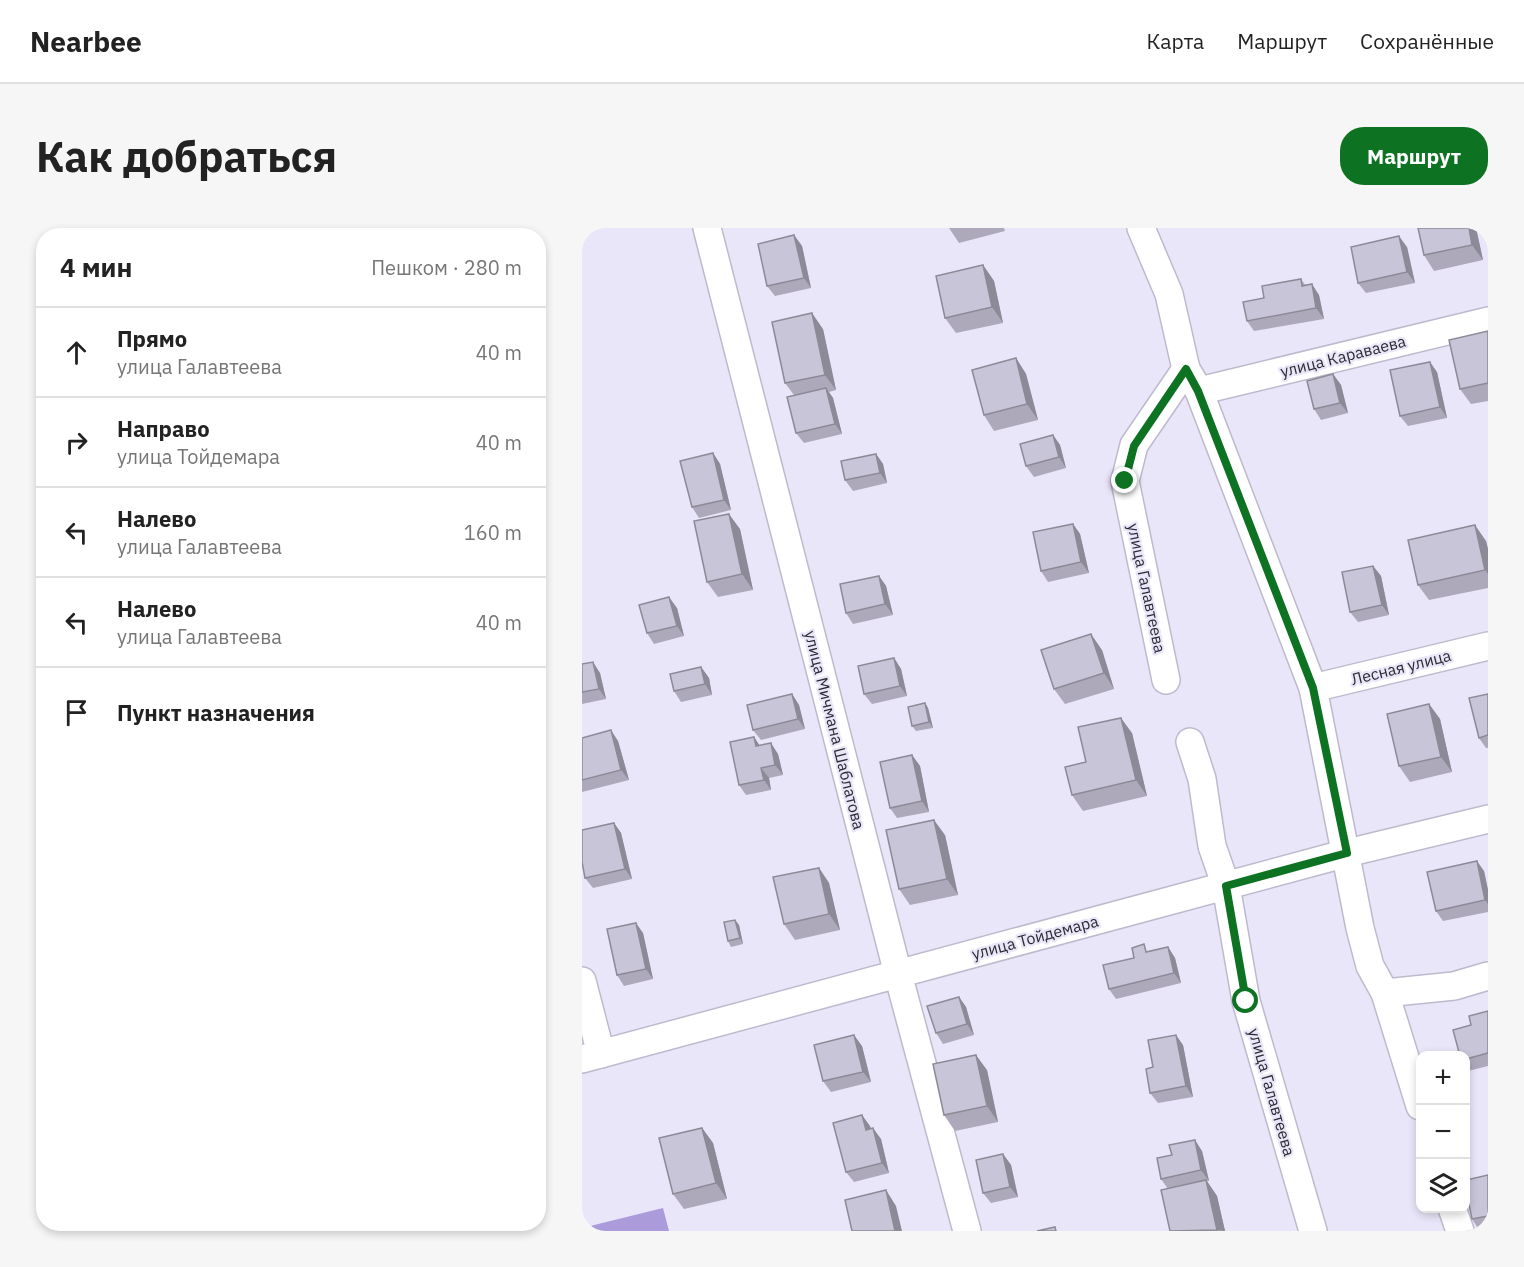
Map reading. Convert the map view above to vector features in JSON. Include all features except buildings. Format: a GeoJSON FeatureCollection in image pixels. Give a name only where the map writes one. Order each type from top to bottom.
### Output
{"type":"FeatureCollection","features":[{"type":"Feature","properties":{"kind":"street","name":"улица Мичмана Шаблатова"},"geometry":{"type":"LineString","coordinates":[[707,228],[898,974],[967,1231]]}},
{"type":"Feature","properties":{"kind":"street"},"geometry":{"type":"LineString","coordinates":[[1141,228],[1170,294],[1192,380],[1313,688],[1360,928],[1370,966],[1385,993],[1420,1105]]}},
{"type":"Feature","properties":{"kind":"street","name":"улица Караваева"},"geometry":{"type":"LineString","coordinates":[[1192,380],[1488,321]]}},
{"type":"Feature","properties":{"kind":"street","name":"улица Галавтеева"},"geometry":{"type":"LineString","coordinates":[[1166,680],[1125,481],[1134,446],[1192,380]]}},
{"type":"Feature","properties":{"kind":"street","name":"Лесная улица"},"geometry":{"type":"LineString","coordinates":[[1313,688],[1488,646]]}},
{"type":"Feature","properties":{"kind":"street","name":"улица Галавтеева"},"geometry":{"type":"LineString","coordinates":[[1190,742],[1202,779],[1212,846],[1226,886],[1246,1001],[1313,1231]]}},
{"type":"Feature","properties":{"kind":"street","name":"улица Тойдемара"},"geometry":{"type":"LineString","coordinates":[[591,1057],[1347,853],[1488,819]]}},
{"type":"Feature","properties":{"kind":"street"},"geometry":{"type":"LineString","coordinates":[[1385,993],[1454,986],[1488,976]]}},
{"type":"Feature","properties":{"kind":"street"},"geometry":{"type":"LineString","coordinates":[[582,981],[591,1057]]}},
{"type":"Feature","properties":{"kind":"street"},"geometry":{"type":"LineString","coordinates":[[1453,1213],[1460,1231]]}},
{"type":"Feature","properties":{"kind":"shaded area"},"geometry":{"type":"Polygon","coordinates":[[[663,1208],[669,1231],[582,1231],[582,1228],[663,1208]]]}},
{"type":"Feature","properties":{"kind":"route"},"geometry":{"type":"LineString","coordinates":[[1125,481],[1134,446],[1186,369],[1198,391],[1313,688],[1347,853],[1226,886],[1246,1001]]}}]}
